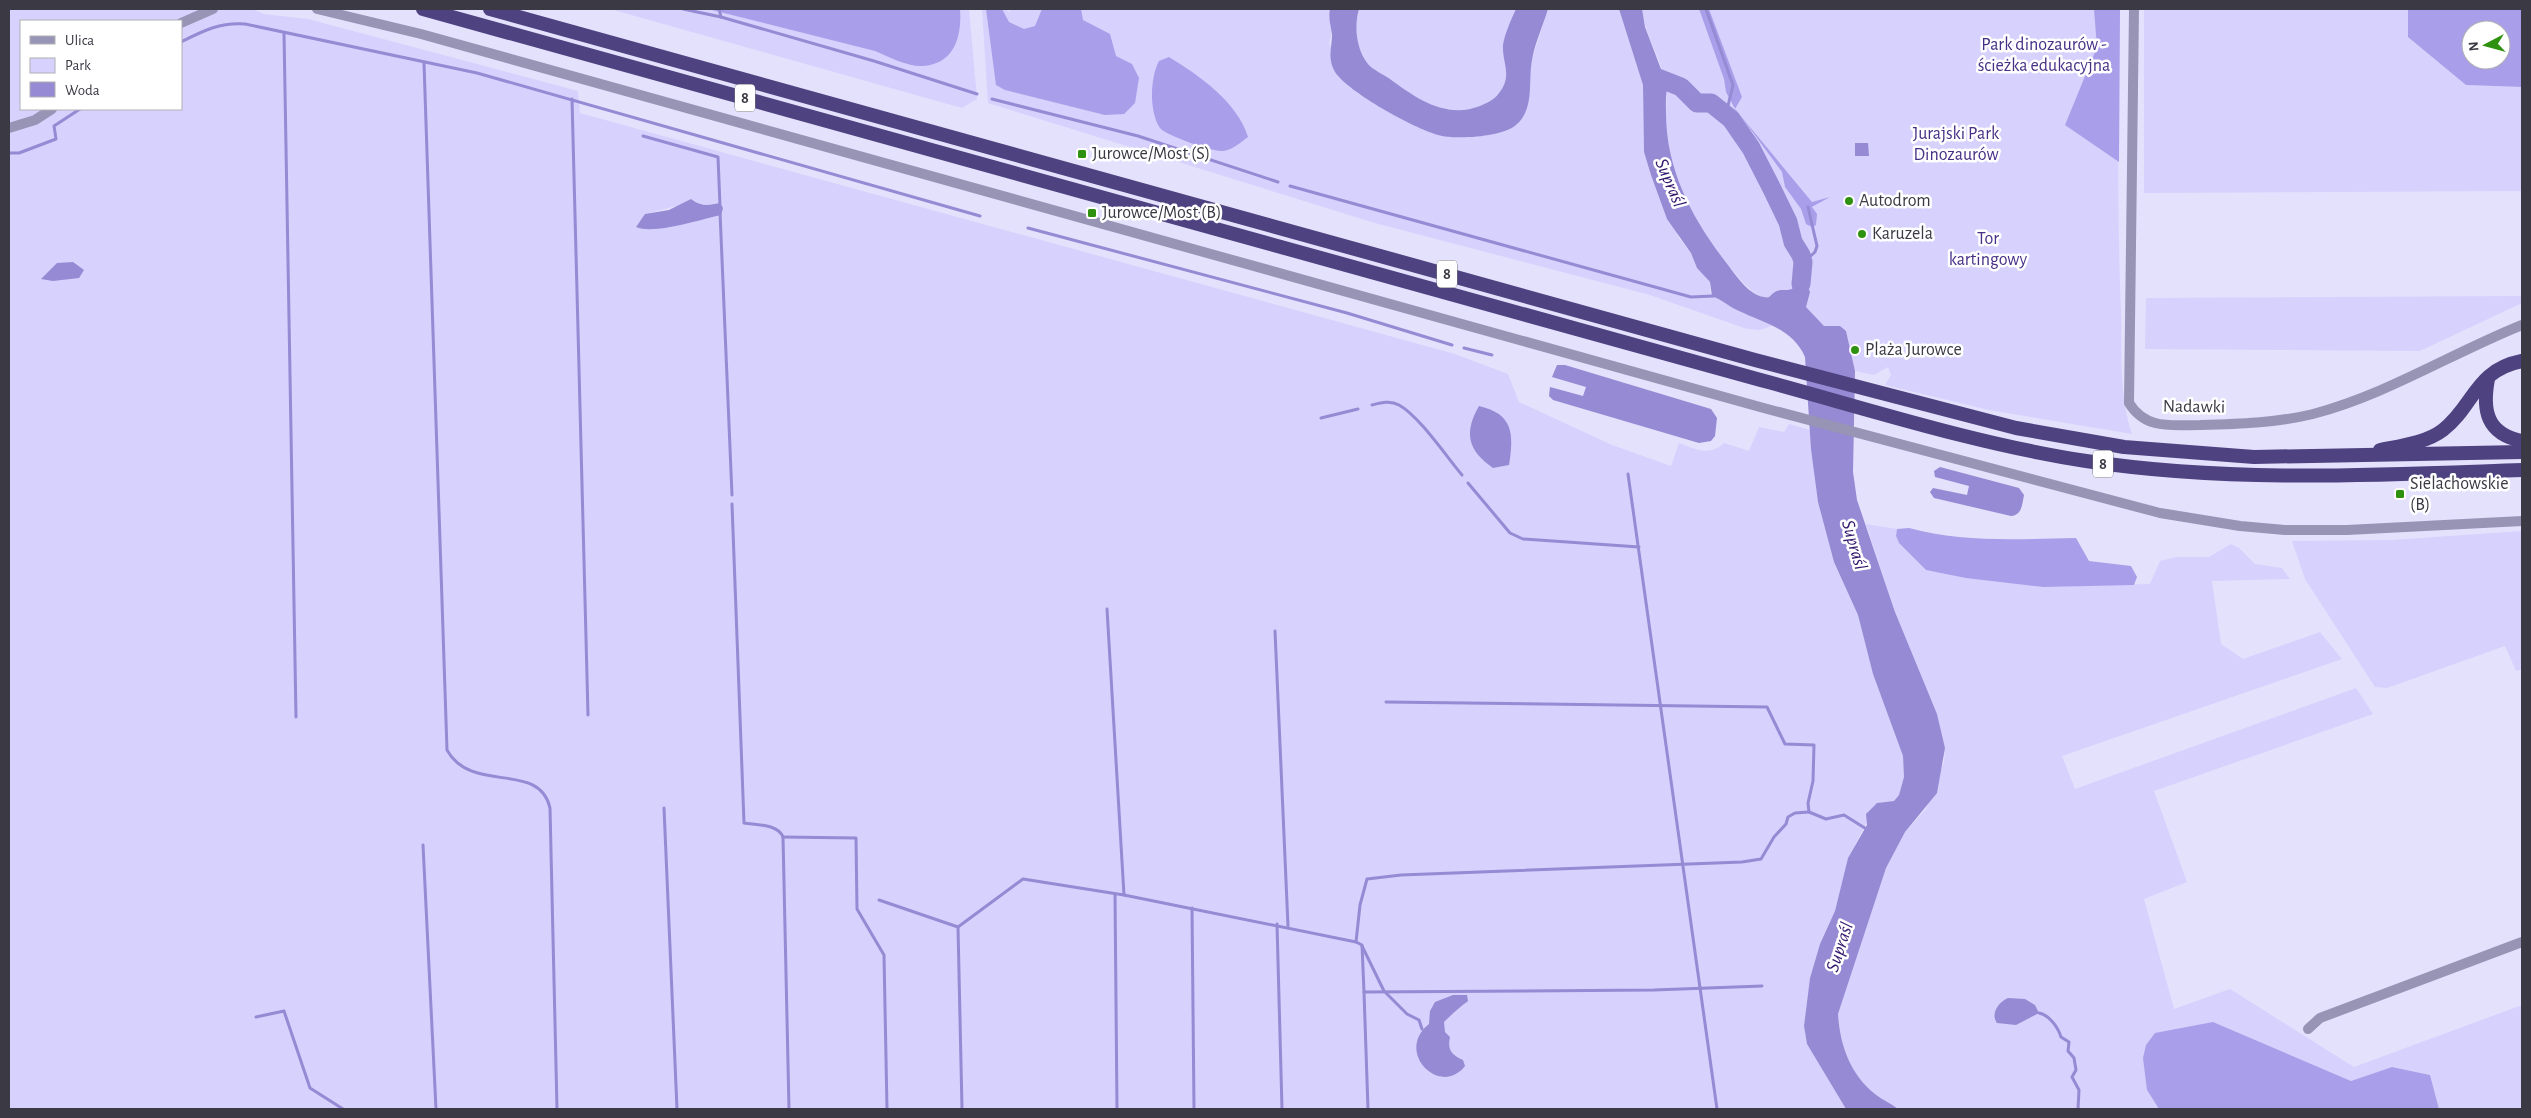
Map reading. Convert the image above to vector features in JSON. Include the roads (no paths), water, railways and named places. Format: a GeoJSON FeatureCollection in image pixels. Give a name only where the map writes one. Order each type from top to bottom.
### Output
{"type":"FeatureCollection","features":[{"type":"Feature","properties":{"kind":"highway","name":"8"},"geometry":{"type":"LineString","coordinates":[[423,9],[1757,379],[2050,455],[2182,473],[2298,477],[2522,470]]}},
{"type":"Feature","properties":{"kind":"highway","name":"8"},"geometry":{"type":"LineString","coordinates":[[490,9],[1755,360],[2016,428],[2124,448],[2254,457],[2345,457],[2522,452]]}},
{"type":"Feature","properties":{"kind":"highway"},"geometry":{"type":"LineString","coordinates":[[2345,457],[2407,444],[2441,432],[2459,414],[2479,384],[2506,365],[2522,362]]}},
{"type":"Feature","properties":{"kind":"highway"},"geometry":{"type":"LineString","coordinates":[[2488,379],[2485,401],[2490,421],[2504,435],[2522,441]]}},
{"type":"Feature","properties":{"kind":"street"},"geometry":{"type":"LineString","coordinates":[[182,23],[213,9]]}},
{"type":"Feature","properties":{"kind":"street"},"geometry":{"type":"LineString","coordinates":[[317,9],[421,34],[1760,408],[2160,514],[2240,526],[2286,530],[2347,530],[2522,521]]}},
{"type":"Feature","properties":{"kind":"street","name":"Nadawki"},"geometry":{"type":"LineString","coordinates":[[2134,9],[2129,403],[2136,415],[2147,422],[2189,425],[2264,422],[2313,414],[2368,395],[2522,325]]}},
{"type":"Feature","properties":{"kind":"street"},"geometry":{"type":"LineString","coordinates":[[9,128],[35,120],[50,110]]}},
{"type":"Feature","properties":{"kind":"street"},"geometry":{"type":"LineString","coordinates":[[2308,1029],[2320,1018],[2522,942]]}},
{"type":"Feature","properties":{"kind":"water"},"geometry":{"type":"Polygon","coordinates":[[[1330,9],[1359,9],[1357,37],[1361,51],[1368,64],[1421,100],[1432,105],[1455,110],[1485,104],[1491,101],[1503,87],[1506,69],[1503,45],[1516,9],[1548,9],[1533,53],[1530,94],[1526,111],[1516,125],[1510,129],[1490,135],[1467,137],[1438,135],[1399,118],[1354,90],[1335,72],[1331,58],[1330,9]]]}},
{"type":"Feature","properties":{"kind":"water","name":"Supraśl"},"geometry":{"type":"Polygon","coordinates":[[[1619,9],[1642,9],[1645,27],[1664,77],[1669,83],[1666,98],[1667,134],[1676,175],[1693,212],[1715,248],[1744,285],[1753,293],[1766,297],[1770,297],[1777,291],[1792,289],[1799,272],[1800,260],[1807,259],[1805,280],[1810,292],[1806,307],[1824,326],[1840,326],[1846,331],[1855,371],[1853,472],[1857,500],[1895,612],[1937,714],[1945,748],[1937,793],[1905,832],[1886,868],[1838,1014],[1844,1048],[1853,1068],[1866,1086],[1898,1109],[1846,1109],[1807,1044],[1804,1026],[1810,978],[1820,944],[1835,911],[1848,858],[1867,825],[1866,814],[1877,803],[1894,801],[1899,795],[1904,777],[1903,756],[1873,674],[1858,615],[1834,562],[1818,502],[1811,449],[1805,357],[1800,347],[1785,333],[1712,296],[1710,282],[1697,268],[1691,253],[1667,219],[1644,152],[1643,85],[1619,9]]]}},
{"type":"Feature","properties":{"kind":"water"},"geometry":{"type":"Polygon","coordinates":[[[1855,143],[1868,143],[1869,156],[1855,156],[1855,143]]]}},
{"type":"Feature","properties":{"kind":"water"},"geometry":{"type":"Polygon","coordinates":[[[691,199],[708,205],[720,203],[723,208],[721,215],[666,228],[644,229],[636,227],[645,214],[669,210],[691,199]]]}},
{"type":"Feature","properties":{"kind":"water"},"geometry":{"type":"Polygon","coordinates":[[[73,262],[84,270],[79,278],[53,281],[41,279],[57,263],[73,262]]]}},
{"type":"Feature","properties":{"kind":"water"},"geometry":{"type":"Polygon","coordinates":[[[1557,365],[1565,365],[1711,409],[1717,418],[1715,436],[1711,441],[1699,443],[1553,400],[1549,396],[1550,387],[1583,396],[1586,387],[1552,377],[1557,365]]]}},
{"type":"Feature","properties":{"kind":"water"},"geometry":{"type":"Polygon","coordinates":[[[1479,406],[1499,414],[1509,426],[1511,454],[1509,465],[1493,468],[1484,461],[1473,447],[1470,432],[1471,424],[1479,406]]]}},
{"type":"Feature","properties":{"kind":"water"},"geometry":{"type":"Polygon","coordinates":[[[1940,467],[2019,488],[2024,495],[2021,509],[2017,514],[2011,516],[1934,498],[1930,492],[1933,488],[1967,495],[1969,486],[1935,477],[1934,471],[1940,467]]]}},
{"type":"Feature","properties":{"kind":"water"},"geometry":{"type":"Polygon","coordinates":[[[1453,995],[1467,995],[1468,1001],[1444,1022],[1445,1032],[1450,1037],[1449,1045],[1451,1052],[1463,1060],[1465,1066],[1455,1075],[1444,1077],[1433,1074],[1425,1068],[1418,1058],[1416,1047],[1419,1035],[1429,1024],[1430,1011],[1435,1002],[1453,995]]]}},
{"type":"Feature","properties":{"kind":"water"},"geometry":{"type":"Polygon","coordinates":[[[2008,998],[2025,999],[2035,1005],[2039,1013],[2016,1025],[1997,1023],[1994,1015],[1996,1008],[2008,998]]]}},
{"type":"Feature","properties":{"kind":"waterway"},"geometry":{"type":"LineString","coordinates":[[683,9],[721,17]]}},
{"type":"Feature","properties":{"kind":"waterway"},"geometry":{"type":"LineString","coordinates":[[719,9],[721,17],[874,61],[977,94]]}},
{"type":"Feature","properties":{"kind":"waterway"},"geometry":{"type":"LineString","coordinates":[[1706,9],[1733,85],[1726,114]]}},
{"type":"Feature","properties":{"kind":"waterway"},"geometry":{"type":"LineString","coordinates":[[182,42],[220,26],[245,24],[477,73],[980,216]]}},
{"type":"Feature","properties":{"kind":"waterway"},"geometry":{"type":"LineString","coordinates":[[284,33],[296,717]]}},
{"type":"Feature","properties":{"kind":"waterway"},"geometry":{"type":"LineString","coordinates":[[424,63],[447,750],[458,763],[472,771],[519,780],[533,785],[543,794],[550,808],[557,1109]]}},
{"type":"Feature","properties":{"kind":"waterway"},"geometry":{"type":"LineString","coordinates":[[1653,76],[1681,87],[1697,103],[1711,103],[1731,119],[1751,148],[1788,222],[1793,242],[1803,262],[1801,284]]}},
{"type":"Feature","properties":{"kind":"waterway"},"geometry":{"type":"LineString","coordinates":[[572,99],[588,715]]}},
{"type":"Feature","properties":{"kind":"waterway"},"geometry":{"type":"LineString","coordinates":[[992,99],[1138,136],[1278,182]]}},
{"type":"Feature","properties":{"kind":"waterway"},"geometry":{"type":"LineString","coordinates":[[9,153],[19,153],[56,139],[54,126],[78,110]]}},
{"type":"Feature","properties":{"kind":"waterway"},"geometry":{"type":"LineString","coordinates":[[643,136],[718,157],[720,206]]}},
{"type":"Feature","properties":{"kind":"waterway"},"geometry":{"type":"LineString","coordinates":[[1290,186],[1691,297],[1714,296]]}},
{"type":"Feature","properties":{"kind":"waterway"},"geometry":{"type":"LineString","coordinates":[[1805,261],[1815,252],[1817,246],[1808,207]]}},
{"type":"Feature","properties":{"kind":"waterway"},"geometry":{"type":"LineString","coordinates":[[720,212],[732,495]]}},
{"type":"Feature","properties":{"kind":"waterway"},"geometry":{"type":"LineString","coordinates":[[1028,228],[1347,313],[1452,345]]}},
{"type":"Feature","properties":{"kind":"waterway"},"geometry":{"type":"LineString","coordinates":[[1464,348],[1492,355]]}},
{"type":"Feature","properties":{"kind":"waterway"},"geometry":{"type":"LineString","coordinates":[[1372,405],[1385,402],[1399,405],[1407,410],[1424,427],[1462,475]]}},
{"type":"Feature","properties":{"kind":"waterway"},"geometry":{"type":"LineString","coordinates":[[1321,418],[1358,409]]}},
{"type":"Feature","properties":{"kind":"waterway"},"geometry":{"type":"LineString","coordinates":[[1628,474],[1717,1109]]}},
{"type":"Feature","properties":{"kind":"waterway"},"geometry":{"type":"LineString","coordinates":[[1468,483],[1510,533],[1523,539],[1639,547]]}},
{"type":"Feature","properties":{"kind":"waterway"},"geometry":{"type":"LineString","coordinates":[[732,504],[744,823],[772,827],[783,837],[789,1109]]}},
{"type":"Feature","properties":{"kind":"waterway"},"geometry":{"type":"LineString","coordinates":[[1107,609],[1124,895]]}},
{"type":"Feature","properties":{"kind":"waterway"},"geometry":{"type":"LineString","coordinates":[[1275,631],[1288,926]]}},
{"type":"Feature","properties":{"kind":"waterway"},"geometry":{"type":"LineString","coordinates":[[1386,702],[1767,707],[1785,744],[1814,745],[1813,781],[1808,803],[1809,812],[1826,819],[1844,815],[1868,830]]}},
{"type":"Feature","properties":{"kind":"waterway"},"geometry":{"type":"LineString","coordinates":[[664,808],[677,1109]]}},
{"type":"Feature","properties":{"kind":"waterway"},"geometry":{"type":"LineString","coordinates":[[1356,942],[1360,905],[1367,879],[1401,875],[1742,862],[1761,859],[1774,837],[1786,824],[1788,817],[1795,813],[1809,812]]}},
{"type":"Feature","properties":{"kind":"waterway"},"geometry":{"type":"LineString","coordinates":[[783,837],[856,838],[857,909],[884,955],[887,1109]]}},
{"type":"Feature","properties":{"kind":"waterway"},"geometry":{"type":"LineString","coordinates":[[423,845],[436,1109]]}},
{"type":"Feature","properties":{"kind":"waterway"},"geometry":{"type":"LineString","coordinates":[[958,927],[1023,879],[1124,895],[1356,942],[1362,945],[1364,992],[1654,990],[1762,986]]}},
{"type":"Feature","properties":{"kind":"waterway"},"geometry":{"type":"LineString","coordinates":[[1115,894],[1117,1109]]}},
{"type":"Feature","properties":{"kind":"waterway"},"geometry":{"type":"LineString","coordinates":[[879,900],[958,927],[962,1109]]}},
{"type":"Feature","properties":{"kind":"waterway"},"geometry":{"type":"LineString","coordinates":[[1192,908],[1194,1109]]}},
{"type":"Feature","properties":{"kind":"waterway"},"geometry":{"type":"LineString","coordinates":[[1277,924],[1282,1109]]}},
{"type":"Feature","properties":{"kind":"waterway"},"geometry":{"type":"LineString","coordinates":[[1362,946],[1384,991],[1407,1014],[1419,1020],[1422,1029]]}},
{"type":"Feature","properties":{"kind":"waterway"},"geometry":{"type":"LineString","coordinates":[[1364,992],[1368,1109]]}},
{"type":"Feature","properties":{"kind":"waterway"},"geometry":{"type":"LineString","coordinates":[[256,1017],[284,1011],[310,1088],[343,1109]]}},
{"type":"Feature","properties":{"kind":"waterway"},"geometry":{"type":"LineString","coordinates":[[2039,1013],[2050,1019],[2058,1029],[2061,1037],[2069,1042],[2068,1051],[2074,1058],[2076,1070],[2072,1077],[2079,1090],[2078,1109]]}},
{"type":"Feature","properties":{"kind":"place","name":"Jurowce/Most (S)"},"geometry":{"type":"Point","coordinates":[1082,154]}},
{"type":"Feature","properties":{"kind":"place","name":"Autodrom"},"geometry":{"type":"Point","coordinates":[1849,201]}},
{"type":"Feature","properties":{"kind":"place","name":"Jurowce/Most (B)"},"geometry":{"type":"Point","coordinates":[1092,213]}},
{"type":"Feature","properties":{"kind":"place","name":"Karuzela"},"geometry":{"type":"Point","coordinates":[1862,234]}},
{"type":"Feature","properties":{"kind":"place","name":"Plaża Jurowce"},"geometry":{"type":"Point","coordinates":[1855,350]}},
{"type":"Feature","properties":{"kind":"place","name":"Sielachowskie (B)"},"geometry":{"type":"Point","coordinates":[2400,494]}},
{"type":"Feature","properties":{"kind":"park label","name":"Park dinozaurów - ścieżka edukacyjna"},"geometry":{"type":"Point","coordinates":[2044,55]}},
{"type":"Feature","properties":{"kind":"park label","name":"Jurajski Park Dinozaurów"},"geometry":{"type":"Point","coordinates":[1956,144]}},
{"type":"Feature","properties":{"kind":"park label","name":"Tor kartingowy"},"geometry":{"type":"Point","coordinates":[1988,249]}}]}
